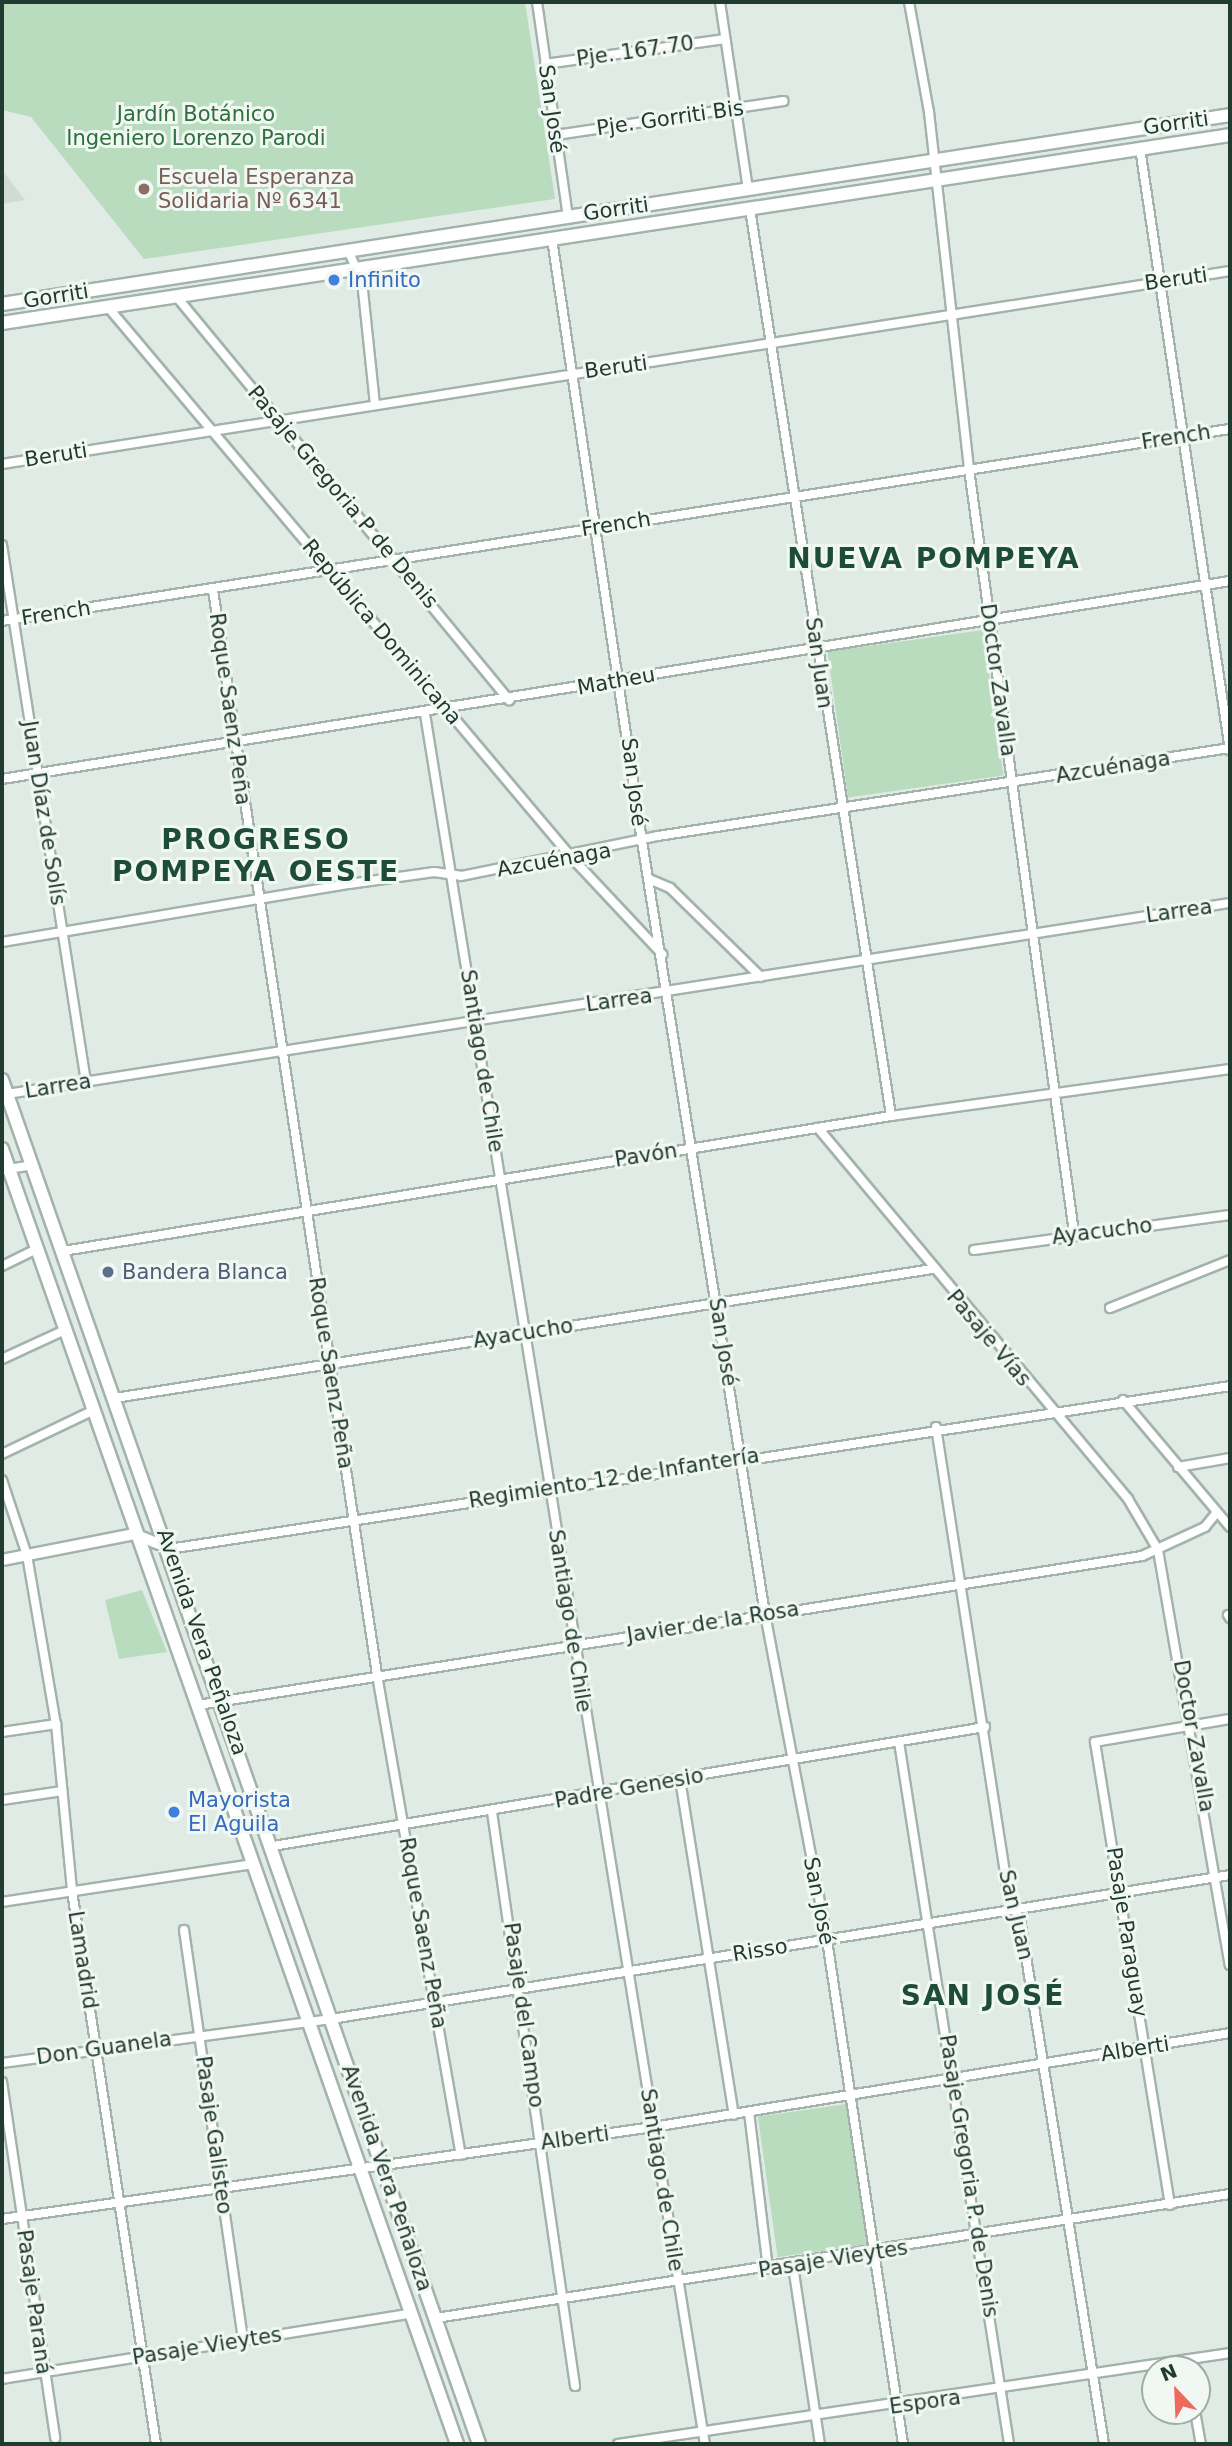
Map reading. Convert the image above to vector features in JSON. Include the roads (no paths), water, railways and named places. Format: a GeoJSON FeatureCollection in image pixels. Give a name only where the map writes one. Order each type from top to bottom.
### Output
{"type":"FeatureCollection","features":[{"type":"Feature","properties":{"kind":"main road","name":"Gorriti"},"geometry":{"type":"LineString","coordinates":[[2,304],[1230,115]]}},
{"type":"Feature","properties":{"kind":"main road","name":"Gorriti"},"geometry":{"type":"LineString","coordinates":[[2,323],[1230,135]]}},
{"type":"Feature","properties":{"kind":"main road","name":"Avenida Vera Peñaloza"},"geometry":{"type":"LineString","coordinates":[[2,1080],[223,1700],[479,2444]]}},
{"type":"Feature","properties":{"kind":"main road","name":"Avenida Vera Peñaloza"},"geometry":{"type":"LineString","coordinates":[[2,1149],[5,1169],[37,1249],[134,1534],[198,1704],[457,2444]]}},
{"type":"Feature","properties":{"kind":"street","name":"San José"},"geometry":{"type":"LineString","coordinates":[[537,2],[568,216]]}},
{"type":"Feature","properties":{"kind":"street"},"geometry":{"type":"LineString","coordinates":[[720,2],[748,190]]}},
{"type":"Feature","properties":{"kind":"street","name":"Doctor Zavalla"},"geometry":{"type":"LineString","coordinates":[[909,2],[932,159],[932,181],[1051,1094],[1074,1233]]}},
{"type":"Feature","properties":{"kind":"street","name":"Pje. 167.70"},"geometry":{"type":"LineString","coordinates":[[545,64],[725,39]]}},
{"type":"Feature","properties":{"kind":"street","name":"Pje. Gorriti Bis"},"geometry":{"type":"LineString","coordinates":[[556,135],[783,101]]}},
{"type":"Feature","properties":{"kind":"street"},"geometry":{"type":"LineString","coordinates":[[1140,148],[1180,437],[1230,750]]}},
{"type":"Feature","properties":{"kind":"street","name":"San Juan"},"geometry":{"type":"LineString","coordinates":[[750,209],[864,960],[891,1116]]}},
{"type":"Feature","properties":{"kind":"street","name":"San José"},"geometry":{"type":"LineString","coordinates":[[552,239],[621,680],[642,841],[694,1148],[765,1614],[827,1940],[903,2444]]}},
{"type":"Feature","properties":{"kind":"street"},"geometry":{"type":"LineString","coordinates":[[348,250],[358,269],[375,404]]}},
{"type":"Feature","properties":{"kind":"street","name":"Beruti"},"geometry":{"type":"LineString","coordinates":[[2,464],[573,373],[770,345],[949,313],[1230,271]]}},
{"type":"Feature","properties":{"kind":"street","name":"Pasaje Gregoria P de Denis"},"geometry":{"type":"LineString","coordinates":[[176,296],[397,560],[509,700]]}},
{"type":"Feature","properties":{"kind":"street","name":"República Dominicana"},"geometry":{"type":"LineString","coordinates":[[107,306],[572,858],[662,954]]}},
{"type":"Feature","properties":{"kind":"street","name":"French"},"geometry":{"type":"LineString","coordinates":[[2,621],[1230,429]]}},
{"type":"Feature","properties":{"kind":"street","name":"Juan Díaz de Solís"},"geometry":{"type":"LineString","coordinates":[[2,545],[86,1082]]}},
{"type":"Feature","properties":{"kind":"street","name":"Matheu"},"geometry":{"type":"LineString","coordinates":[[2,779],[425,714],[817,646],[1230,581]]}},
{"type":"Feature","properties":{"kind":"street","name":"Roque Saenz Peña"},"geometry":{"type":"LineString","coordinates":[[213,590],[257,898],[377,1675],[461,2155]]}},
{"type":"Feature","properties":{"kind":"street","name":"Santiago de Chile"},"geometry":{"type":"LineString","coordinates":[[425,714],[705,2444]]}},
{"type":"Feature","properties":{"kind":"street","name":"Azcuénaga"},"geometry":{"type":"LineString","coordinates":[[2,942],[257,898],[572,858],[642,841],[841,808],[1230,750]]}},
{"type":"Feature","properties":{"kind":"street"},"geometry":{"type":"LineString","coordinates":[[649,880],[670,888],[761,977]]}},
{"type":"Feature","properties":{"kind":"street","name":"Larrea"},"geometry":{"type":"LineString","coordinates":[[7,1094],[668,993],[1031,932],[1230,903]]}},
{"type":"Feature","properties":{"kind":"street","name":"Pavón"},"geometry":{"type":"LineString","coordinates":[[63,1251],[305,1209],[891,1116],[1230,1069]]}},
{"type":"Feature","properties":{"kind":"street","name":"Pasaje Vías"},"geometry":{"type":"LineString","coordinates":[[818,1128],[932,1269],[1128,1499],[1158,1550]]}},
{"type":"Feature","properties":{"kind":"street"},"geometry":{"type":"LineString","coordinates":[[5,1169],[32,1165]]}},
{"type":"Feature","properties":{"kind":"street","name":"Ayacucho"},"geometry":{"type":"LineString","coordinates":[[974,1250],[1074,1233],[1230,1215]]}},
{"type":"Feature","properties":{"kind":"street"},"geometry":{"type":"LineString","coordinates":[[2,1266],[37,1249]]}},
{"type":"Feature","properties":{"kind":"street"},"geometry":{"type":"LineString","coordinates":[[1110,1308],[1230,1260]]}},
{"type":"Feature","properties":{"kind":"street","name":"Ayacucho"},"geometry":{"type":"LineString","coordinates":[[115,1398],[932,1269]]}},
{"type":"Feature","properties":{"kind":"street"},"geometry":{"type":"LineString","coordinates":[[2,1359],[65,1330]]}},
{"type":"Feature","properties":{"kind":"street","name":"Regimiento 12 de Infantería"},"geometry":{"type":"LineString","coordinates":[[169,1549],[1049,1409],[1230,1386]]}},
{"type":"Feature","properties":{"kind":"street"},"geometry":{"type":"LineString","coordinates":[[1123,1400],[1230,1527]]}},
{"type":"Feature","properties":{"kind":"street"},"geometry":{"type":"LineString","coordinates":[[2,1454],[92,1411]]}},
{"type":"Feature","properties":{"kind":"street","name":"San Juan"},"geometry":{"type":"LineString","coordinates":[[936,1427],[1014,1911],[1044,2064],[1104,2444]]}},
{"type":"Feature","properties":{"kind":"street"},"geometry":{"type":"LineString","coordinates":[[1178,1467],[1230,1458]]}},
{"type":"Feature","properties":{"kind":"street","name":"Lamadrid"},"geometry":{"type":"LineString","coordinates":[[2,1480],[27,1555],[56,1724],[72,1891],[156,2444]]}},
{"type":"Feature","properties":{"kind":"street","name":"Javier de la Rosa"},"geometry":{"type":"LineString","coordinates":[[198,1704],[1158,1550],[1205,1527],[1217,1512]]}},
{"type":"Feature","properties":{"kind":"street"},"geometry":{"type":"LineString","coordinates":[[2,1560],[134,1534],[169,1549]]}},
{"type":"Feature","properties":{"kind":"street","name":"Doctor Zavalla"},"geometry":{"type":"LineString","coordinates":[[1158,1550],[1219,1877],[1230,1965]]}},
{"type":"Feature","properties":{"kind":"street"},"geometry":{"type":"LineString","coordinates":[[1192,1726],[1230,1719]]}},
{"type":"Feature","properties":{"kind":"street"},"geometry":{"type":"LineString","coordinates":[[2,1732],[56,1724]]}},
{"type":"Feature","properties":{"kind":"street","name":"Pasaje Paraguay"},"geometry":{"type":"LineString","coordinates":[[1170,2205],[1095,1742],[1192,1726]]}},
{"type":"Feature","properties":{"kind":"street","name":"Padre Genesio"},"geometry":{"type":"LineString","coordinates":[[272,1846],[403,1827],[985,1727]]}},
{"type":"Feature","properties":{"kind":"street","name":"Pasaje Gregoria P. de Denis"},"geometry":{"type":"LineString","coordinates":[[899,1742],[955,2079],[1009,2444]]}},
{"type":"Feature","properties":{"kind":"street"},"geometry":{"type":"LineString","coordinates":[[680,1779],[734,2115]]}},
{"type":"Feature","properties":{"kind":"street"},"geometry":{"type":"LineString","coordinates":[[2,1800],[62,1791]]}},
{"type":"Feature","properties":{"kind":"street","name":"Pasaje del Campo"},"geometry":{"type":"LineString","coordinates":[[492,1812],[522,1987],[575,2386]]}},
{"type":"Feature","properties":{"kind":"street"},"geometry":{"type":"LineString","coordinates":[[2,1902],[254,1864]]}},
{"type":"Feature","properties":{"kind":"street","name":"Risso"},"geometry":{"type":"LineString","coordinates":[[331,2019],[1230,1875]]}},
{"type":"Feature","properties":{"kind":"street","name":"Pasaje Galisteo"},"geometry":{"type":"LineString","coordinates":[[184,1930],[243,2340]]}},
{"type":"Feature","properties":{"kind":"street","name":"Don Guanela"},"geometry":{"type":"LineString","coordinates":[[2,2063],[309,2017],[331,2019]]}},
{"type":"Feature","properties":{"kind":"street","name":"Alberti"},"geometry":{"type":"LineString","coordinates":[[2,2219],[734,2115],[1230,2033]]}},
{"type":"Feature","properties":{"kind":"street","name":"Pasaje Paraná"},"geometry":{"type":"LineString","coordinates":[[2,2082],[55,2438]]}},
{"type":"Feature","properties":{"kind":"street"},"geometry":{"type":"LineString","coordinates":[[749,2112],[768,2269]]}},
{"type":"Feature","properties":{"kind":"street","name":"Pasaje Vieytes"},"geometry":{"type":"LineString","coordinates":[[436,2318],[793,2266],[1230,2194]]}},
{"type":"Feature","properties":{"kind":"street"},"geometry":{"type":"LineString","coordinates":[[793,2266],[820,2444]]}},
{"type":"Feature","properties":{"kind":"street","name":"Pasaje Vieytes"},"geometry":{"type":"LineString","coordinates":[[2,2379],[412,2314]]}},
{"type":"Feature","properties":{"kind":"street","name":"Espora"},"geometry":{"type":"LineString","coordinates":[[1211,2358],[1230,2353]]}},
{"type":"Feature","properties":{"kind":"street","name":"Espora"},"geometry":{"type":"LineString","coordinates":[[618,2444],[898,2406],[1141,2369]]}},
{"type":"Feature","properties":{"kind":"street"},"geometry":{"type":"LineString","coordinates":[[1198,2425],[1201,2444]]}},
{"type":"Feature","properties":{"kind":"place","name":"Escuela Esperanza Solidaria Nº 6341"},"geometry":{"type":"Point","coordinates":[144,189]}},
{"type":"Feature","properties":{"kind":"place","name":"Infinito"},"geometry":{"type":"Point","coordinates":[334,280]}},
{"type":"Feature","properties":{"kind":"place","name":"Bandera Blanca"},"geometry":{"type":"Point","coordinates":[108,1272]}},
{"type":"Feature","properties":{"kind":"place","name":"Mayorista El Aguila"},"geometry":{"type":"Point","coordinates":[174,1812]}},
{"type":"Feature","properties":{"kind":"district","name":"NUEVA POMPEYA"},"geometry":{"type":"Point","coordinates":[934,559]}},
{"type":"Feature","properties":{"kind":"district","name":"PROGRESO POMPEYA OESTE"},"geometry":{"type":"Point","coordinates":[256,856]}},
{"type":"Feature","properties":{"kind":"district","name":"SAN JOSÉ"},"geometry":{"type":"Point","coordinates":[983,1996]}},
{"type":"Feature","properties":{"kind":"park label","name":"Jardín Botánico Ingeniero Lorenzo Parodi"},"geometry":{"type":"Point","coordinates":[196,126]}}]}
